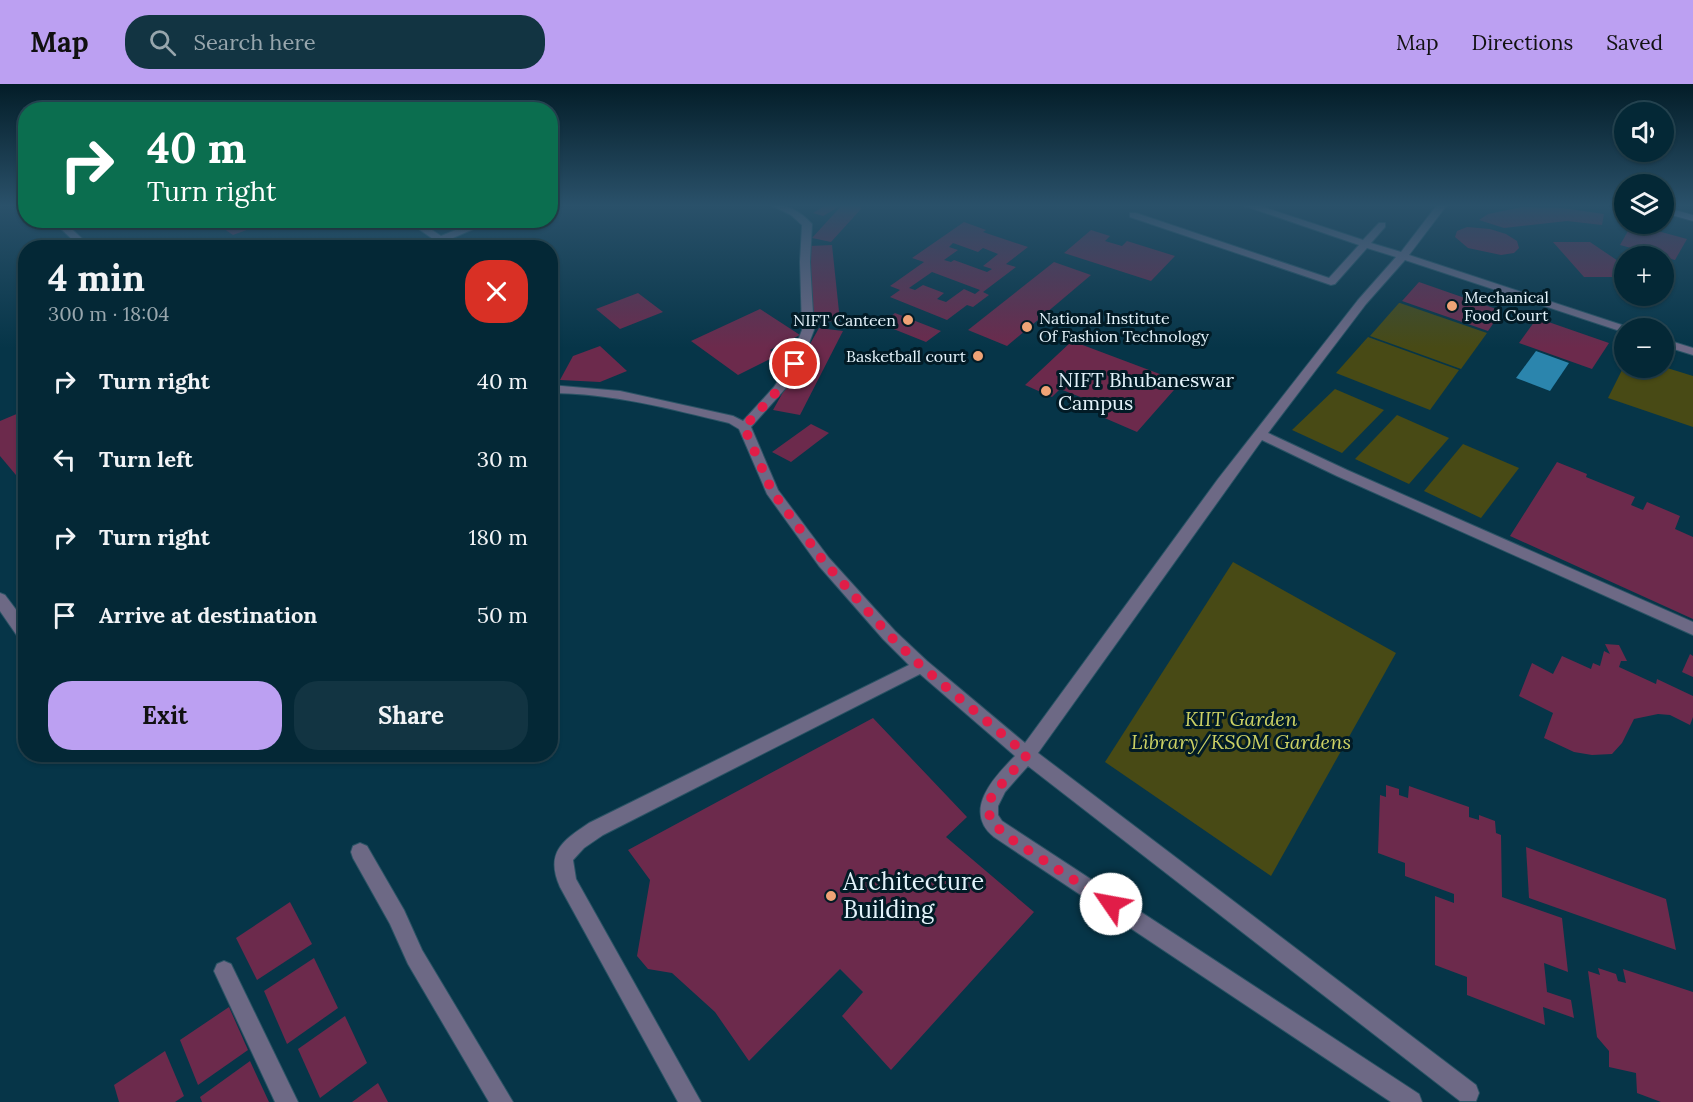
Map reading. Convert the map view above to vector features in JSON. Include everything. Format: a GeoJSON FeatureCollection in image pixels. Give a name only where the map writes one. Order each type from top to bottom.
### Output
{"type":"FeatureCollection","features":[{"type":"Feature","properties":{"kind":"street"},"geometry":{"type":"LineString","coordinates":[[744,427],[779,389],[795,364],[808,330],[805,253]]}},
{"type":"Feature","properties":{"kind":"street"},"geometry":{"type":"LineString","coordinates":[[1245,253],[1331,282],[1358,253]]}},
{"type":"Feature","properties":{"kind":"street"},"geometry":{"type":"LineString","coordinates":[[1396,253],[1614,326]]}},
{"type":"Feature","properties":{"kind":"street"},"geometry":{"type":"LineString","coordinates":[[1406,253],[1362,302],[1260,434],[1027,755],[992,795],[988,808],[991,822],[1011,839],[1411,1102]]}},
{"type":"Feature","properties":{"kind":"street"},"geometry":{"type":"LineString","coordinates":[[1674,345],[1693,352]]}},
{"type":"Feature","properties":{"kind":"street"},"geometry":{"type":"LineString","coordinates":[[558,389],[573,388],[627,396],[733,420],[744,427],[772,491],[824,562],[889,635],[921,666],[1027,755],[1468,1094]]}},
{"type":"Feature","properties":{"kind":"street"},"geometry":{"type":"LineString","coordinates":[[1260,434],[1342,473],[1693,629]]}},
{"type":"Feature","properties":{"kind":"street"},"geometry":{"type":"LineString","coordinates":[[0,599],[6,622]]}},
{"type":"Feature","properties":{"kind":"street"},"geometry":{"type":"LineString","coordinates":[[690,1102],[567,881],[563,857],[577,842],[596,829],[921,666]]}},
{"type":"Feature","properties":{"kind":"street"},"geometry":{"type":"LineString","coordinates":[[360,852],[397,917],[415,957],[502,1102]]}},
{"type":"Feature","properties":{"kind":"street"},"geometry":{"type":"LineString","coordinates":[[224,971],[287,1102]]}},
{"type":"Feature","properties":{"kind":"green space"},"geometry":{"type":"Polygon","coordinates":[[[1399,303],[1487,333],[1461,369],[1370,336],[1399,303]]]}},
{"type":"Feature","properties":{"kind":"green space"},"geometry":{"type":"Polygon","coordinates":[[[1368,337],[1459,370],[1430,410],[1336,373],[1368,337]]]}},
{"type":"Feature","properties":{"kind":"green space"},"geometry":{"type":"Polygon","coordinates":[[[1674,370],[1693,376],[1693,427],[1608,398],[1618,378],[1674,378],[1674,370]]]}},
{"type":"Feature","properties":{"kind":"green space"},"geometry":{"type":"Polygon","coordinates":[[[1335,389],[1384,410],[1342,453],[1292,430],[1335,389]]]}},
{"type":"Feature","properties":{"kind":"green space"},"geometry":{"type":"Polygon","coordinates":[[[1397,415],[1449,438],[1409,484],[1355,459],[1397,415]]]}},
{"type":"Feature","properties":{"kind":"green space"},"geometry":{"type":"Polygon","coordinates":[[[1463,444],[1519,468],[1481,518],[1424,491],[1463,444]]]}},
{"type":"Feature","properties":{"kind":"green space","name":"KIIT Garden Library/KSOM Gardens"},"geometry":{"type":"Polygon","coordinates":[[[1233,562],[1396,653],[1271,876],[1105,762],[1233,562]]]}},
{"type":"Feature","properties":{"kind":"water"},"geometry":{"type":"Polygon","coordinates":[[[1536,351],[1569,363],[1550,391],[1516,378],[1536,351]]]}},
{"type":"Feature","properties":{"kind":"building"},"geometry":{"type":"Polygon","coordinates":[[[809,253],[833,253],[840,321],[814,322],[809,253]]]}},
{"type":"Feature","properties":{"kind":"building"},"geometry":{"type":"Polygon","coordinates":[[[920,253],[954,253],[944,260],[951,262],[954,260],[987,272],[992,269],[983,266],[998,254],[994,253],[1021,253],[1006,264],[1016,267],[983,292],[989,295],[973,307],[967,305],[947,320],[890,297],[900,290],[890,286],[924,262],[912,258],[920,253]],[[932,272],[909,288],[915,290],[923,285],[944,293],[937,299],[946,302],[964,289],[975,294],[980,290],[932,272]]]}},
{"type":"Feature","properties":{"kind":"building"},"geometry":{"type":"Polygon","coordinates":[[[1064,253],[1164,253],[1175,256],[1151,281],[1064,253]]]}},
{"type":"Feature","properties":{"kind":"building"},"geometry":{"type":"Polygon","coordinates":[[[1489,253],[1514,253],[1514,253],[1501,255],[1489,253]]]}},
{"type":"Feature","properties":{"kind":"building"},"geometry":{"type":"Polygon","coordinates":[[[1562,253],[1606,253],[1614,258],[1614,277],[1584,277],[1562,253]]]}},
{"type":"Feature","properties":{"kind":"building"},"geometry":{"type":"Polygon","coordinates":[[[1674,253],[1679,253],[1675,260],[1674,260],[1674,253]]]}},
{"type":"Feature","properties":{"kind":"building"},"geometry":{"type":"Polygon","coordinates":[[[1054,262],[1091,275],[1007,346],[968,330],[1054,262]]]}},
{"type":"Feature","properties":{"kind":"building","name":"Mechanical Food Court"},"geometry":{"type":"Polygon","coordinates":[[[1419,282],[1502,311],[1488,331],[1402,301],[1419,282]]]}},
{"type":"Feature","properties":{"kind":"building"},"geometry":{"type":"Polygon","coordinates":[[[638,293],[663,312],[620,329],[596,309],[638,293]]]}},
{"type":"Feature","properties":{"kind":"building"},"geometry":{"type":"Polygon","coordinates":[[[760,309],[800,335],[770,350],[778,355],[738,375],[691,341],[760,309]]]}},
{"type":"Feature","properties":{"kind":"building"},"geometry":{"type":"Polygon","coordinates":[[[895,313],[941,331],[926,342],[881,324],[895,313]]]}},
{"type":"Feature","properties":{"kind":"building"},"geometry":{"type":"Polygon","coordinates":[[[1537,318],[1609,343],[1592,369],[1519,343],[1537,318]]]}},
{"type":"Feature","properties":{"kind":"building"},"geometry":{"type":"Polygon","coordinates":[[[819,328],[843,331],[800,415],[773,410],[819,328]]]}},
{"type":"Feature","properties":{"kind":"building"},"geometry":{"type":"Polygon","coordinates":[[[1072,341],[1181,382],[1137,432],[1100,416],[1108,408],[1060,389],[1052,397],[1025,385],[1072,341]]]}},
{"type":"Feature","properties":{"kind":"building"},"geometry":{"type":"Polygon","coordinates":[[[600,346],[627,371],[600,382],[560,380],[573,356],[600,346]]]}},
{"type":"Feature","properties":{"kind":"building"},"geometry":{"type":"Polygon","coordinates":[[[18,413],[18,477],[0,456],[0,421],[18,413]]]}},
{"type":"Feature","properties":{"kind":"building"},"geometry":{"type":"Polygon","coordinates":[[[811,424],[829,433],[791,462],[772,452],[811,424]]]}},
{"type":"Feature","properties":{"kind":"building"},"geometry":{"type":"Polygon","coordinates":[[[1557,462],[1587,474],[1586,477],[1635,497],[1631,505],[1643,510],[1647,502],[1680,516],[1675,529],[1693,537],[1693,619],[1510,536],[1557,462]]]}},
{"type":"Feature","properties":{"kind":"building"},"geometry":{"type":"Polygon","coordinates":[[[1605,644],[1619,645],[1627,661],[1621,661],[1619,667],[1656,684],[1657,679],[1693,696],[1693,717],[1690,725],[1670,715],[1658,714],[1634,719],[1622,743],[1612,754],[1592,755],[1574,752],[1544,738],[1553,713],[1519,696],[1532,663],[1553,674],[1562,656],[1591,669],[1593,663],[1600,666],[1604,651],[1610,654],[1605,644]]]}},
{"type":"Feature","properties":{"kind":"building"},"geometry":{"type":"Polygon","coordinates":[[[1690,654],[1693,656],[1693,677],[1682,672],[1690,654]]]}},
{"type":"Feature","properties":{"kind":"building","name":"Architecture Building"},"geometry":{"type":"Polygon","coordinates":[[[873,718],[967,817],[946,837],[1034,912],[891,1070],[842,1016],[863,992],[840,969],[749,1061],[715,1012],[672,973],[648,969],[637,956],[650,880],[628,850],[873,718]]]}},
{"type":"Feature","properties":{"kind":"building"},"geometry":{"type":"Polygon","coordinates":[[[1386,785],[1399,789],[1399,795],[1408,798],[1409,786],[1469,807],[1469,817],[1479,820],[1479,815],[1495,821],[1496,833],[1501,835],[1502,897],[1562,918],[1568,972],[1544,963],[1547,992],[1571,1000],[1574,1018],[1543,1007],[1545,1025],[1467,995],[1467,977],[1435,965],[1435,896],[1454,903],[1454,894],[1405,876],[1405,863],[1378,853],[1380,795],[1386,797],[1386,785]]]}},
{"type":"Feature","properties":{"kind":"building"},"geometry":{"type":"Polygon","coordinates":[[[1526,847],[1666,899],[1676,950],[1529,898],[1526,847]]]}},
{"type":"Feature","properties":{"kind":"building"},"geometry":{"type":"Polygon","coordinates":[[[290,902],[312,944],[257,980],[236,938],[290,902]]]}},
{"type":"Feature","properties":{"kind":"building"},"geometry":{"type":"Polygon","coordinates":[[[314,958],[338,1008],[287,1044],[264,991],[314,958]]]}},
{"type":"Feature","properties":{"kind":"building"},"geometry":{"type":"Polygon","coordinates":[[[1598,968],[1616,974],[1618,981],[1626,983],[1623,969],[1693,992],[1693,1102],[1661,1102],[1637,1093],[1636,1073],[1609,1067],[1609,1051],[1597,1037],[1588,971],[1600,975],[1598,968]]]}},
{"type":"Feature","properties":{"kind":"building"},"geometry":{"type":"Polygon","coordinates":[[[229,1007],[248,1050],[198,1085],[180,1040],[229,1007]]]}},
{"type":"Feature","properties":{"kind":"building"},"geometry":{"type":"Polygon","coordinates":[[[345,1016],[367,1063],[320,1098],[298,1049],[345,1016]]]}},
{"type":"Feature","properties":{"kind":"building"},"geometry":{"type":"Polygon","coordinates":[[[165,1051],[184,1096],[175,1102],[119,1102],[114,1085],[165,1051]]]}},
{"type":"Feature","properties":{"kind":"building"},"geometry":{"type":"Polygon","coordinates":[[[250,1061],[269,1102],[202,1102],[200,1097],[250,1061]]]}},
{"type":"Feature","properties":{"kind":"building"},"geometry":{"type":"Polygon","coordinates":[[[378,1083],[388,1102],[352,1102],[378,1083]]]}},
{"type":"Feature","properties":{"kind":"place","name":"Mechanical Food Court"},"geometry":{"type":"Point","coordinates":[1452,306]}},
{"type":"Feature","properties":{"kind":"place","name":"NIFT Canteen"},"geometry":{"type":"Point","coordinates":[908,320]}},
{"type":"Feature","properties":{"kind":"place","name":"National Institute Of Fashion Technology"},"geometry":{"type":"Point","coordinates":[1027,327]}},
{"type":"Feature","properties":{"kind":"place","name":"Basketball court"},"geometry":{"type":"Point","coordinates":[978,356]}},
{"type":"Feature","properties":{"kind":"place","name":"NIFT Bhubaneswar Campus"},"geometry":{"type":"Point","coordinates":[1046,391]}},
{"type":"Feature","properties":{"kind":"place","name":"Architecture Building"},"geometry":{"type":"Point","coordinates":[831,896]}},
{"type":"Feature","properties":{"kind":"route"},"geometry":{"type":"LineString","coordinates":[[795,364],[779,389],[744,427],[772,491],[824,562],[889,635],[921,666],[1027,755],[992,795],[988,808],[991,822],[1011,839],[1111,904]]}}]}
